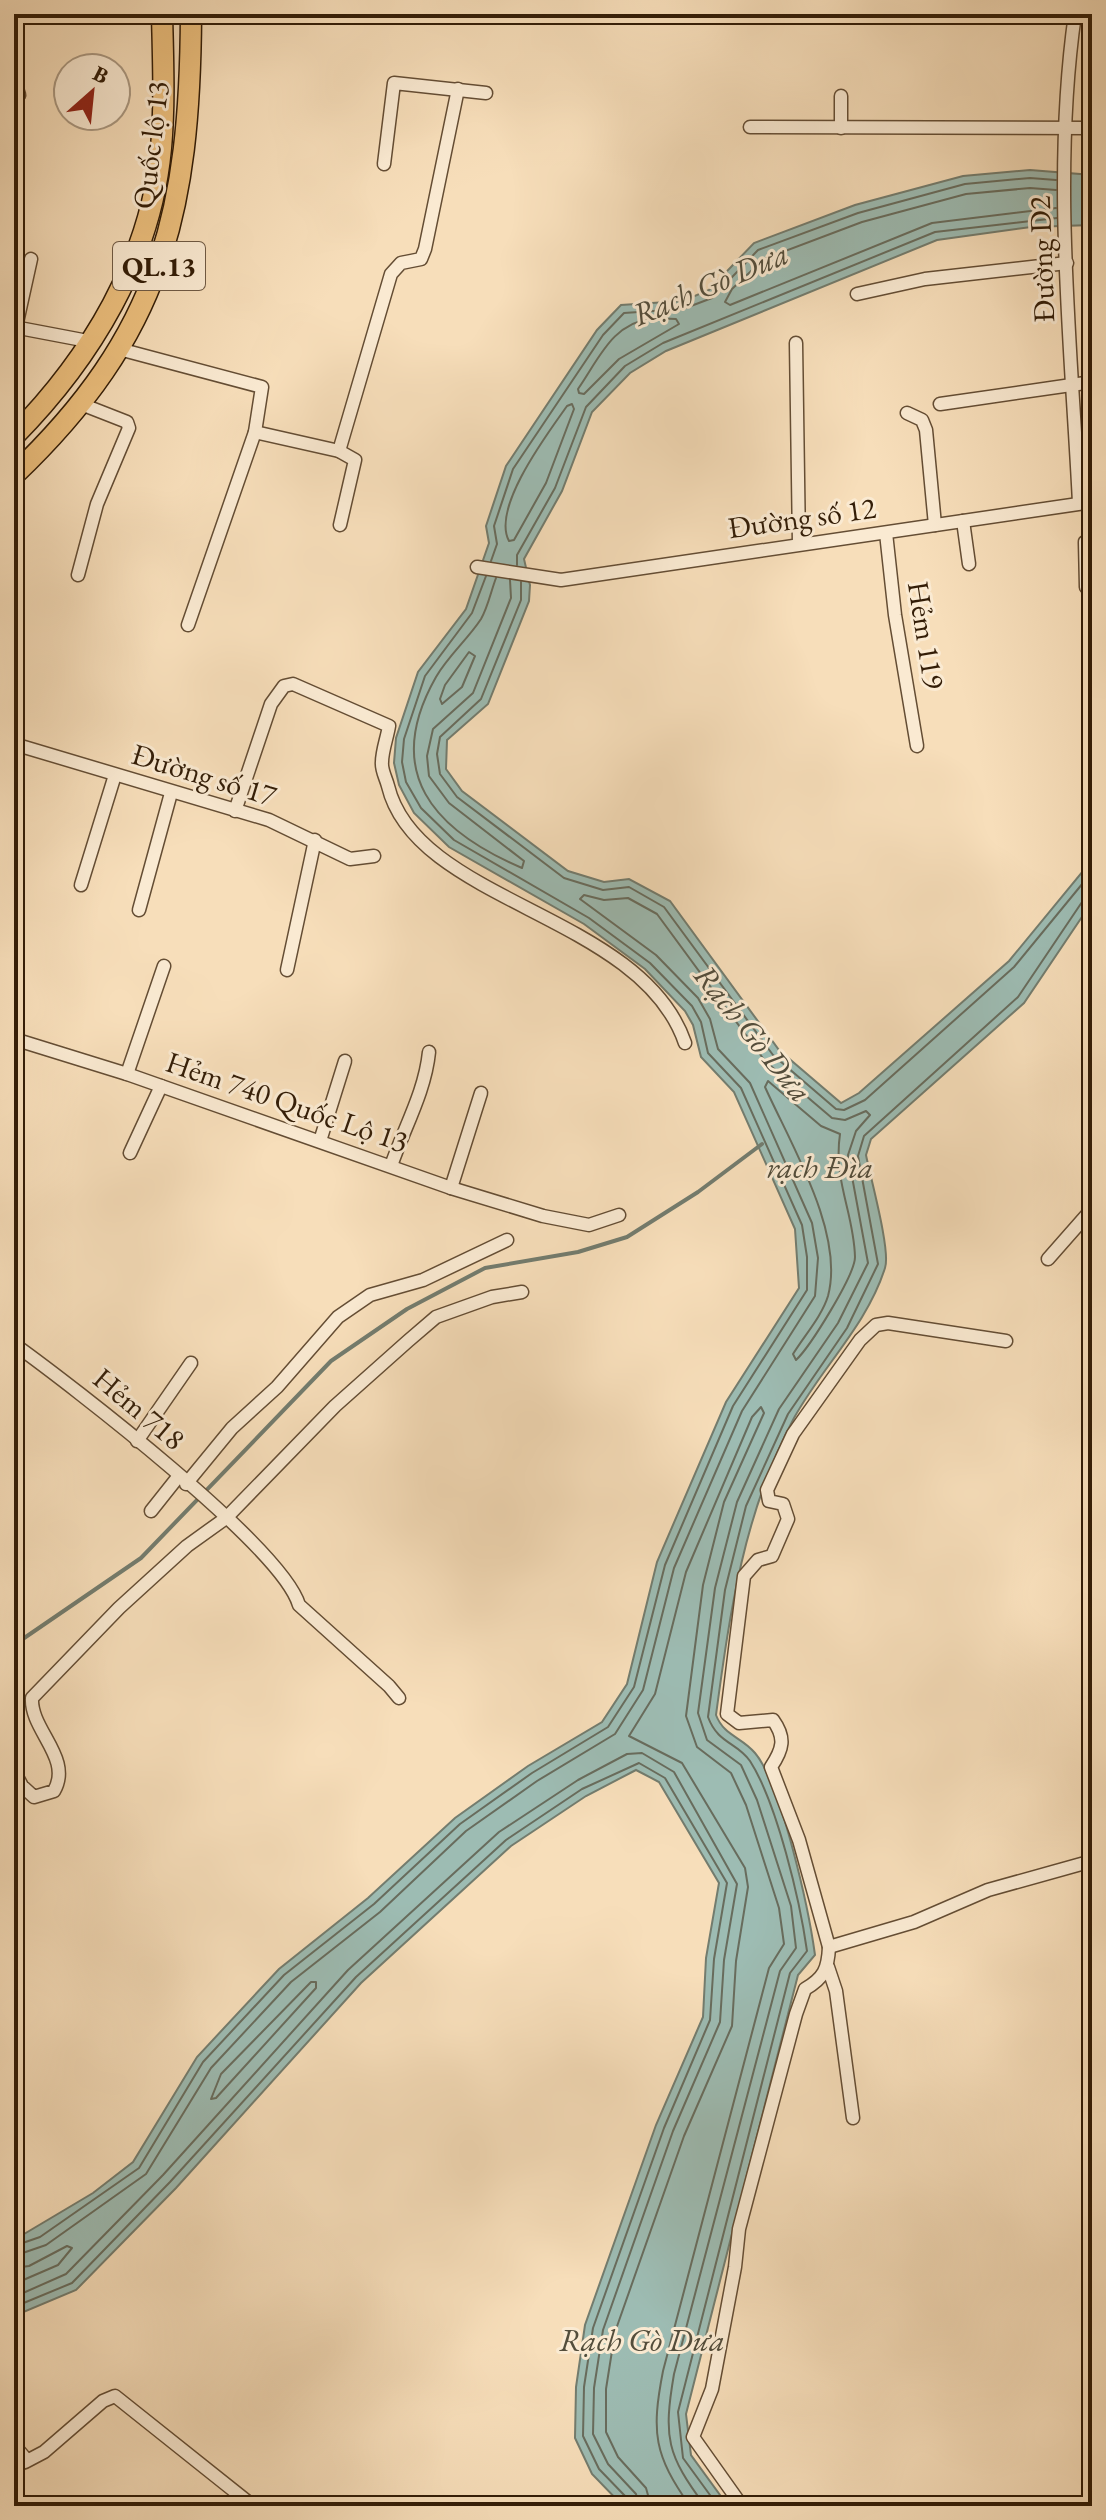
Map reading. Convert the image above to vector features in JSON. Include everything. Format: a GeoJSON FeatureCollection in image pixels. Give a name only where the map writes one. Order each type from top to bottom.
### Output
{"type":"FeatureCollection","features":[{"type":"Feature","properties":{"kind":"highway","name":"Quốc lộ 13"},"geometry":{"type":"LineString","coordinates":[[14,436],[48,401],[93,342],[134,258],[155,187],[161,149],[162,14]]}},
{"type":"Feature","properties":{"kind":"highway","name":"Quốc lộ 13"},"geometry":{"type":"LineString","coordinates":[[14,475],[81,404],[119,349],[160,262],[182,182],[191,14]]}},
{"type":"Feature","properties":{"kind":"street","name":"Đường D2"},"geometry":{"type":"LineString","coordinates":[[1075,14],[1065,85],[1067,263],[1073,384],[1086,502]]}},
{"type":"Feature","properties":{"kind":"street"},"geometry":{"type":"LineString","coordinates":[[14,79],[19,95]]}},
{"type":"Feature","properties":{"kind":"street"},"geometry":{"type":"LineString","coordinates":[[384,164],[394,83],[486,93]]}},
{"type":"Feature","properties":{"kind":"street"},"geometry":{"type":"LineString","coordinates":[[339,451],[391,274],[401,263],[421,259],[425,249],[458,89]]}},
{"type":"Feature","properties":{"kind":"street"},"geometry":{"type":"LineString","coordinates":[[841,96],[841,128]]}},
{"type":"Feature","properties":{"kind":"street"},"geometry":{"type":"LineString","coordinates":[[750,127],[1092,128]]}},
{"type":"Feature","properties":{"kind":"street"},"geometry":{"type":"LineString","coordinates":[[31,259],[15,327],[93,342]]}},
{"type":"Feature","properties":{"kind":"street"},"geometry":{"type":"LineString","coordinates":[[857,294],[925,279],[1067,263]]}},
{"type":"Feature","properties":{"kind":"street"},"geometry":{"type":"LineString","coordinates":[[796,343],[799,544]]}},
{"type":"Feature","properties":{"kind":"street"},"geometry":{"type":"LineString","coordinates":[[119,349],[262,387],[255,432],[188,625]]}},
{"type":"Feature","properties":{"kind":"street"},"geometry":{"type":"LineString","coordinates":[[940,404],[1092,382]]}},
{"type":"Feature","properties":{"kind":"street"},"geometry":{"type":"LineString","coordinates":[[78,575],[97,504],[129,428],[127,422],[81,404]]}},
{"type":"Feature","properties":{"kind":"street"},"geometry":{"type":"LineString","coordinates":[[907,413],[922,420],[926,430],[935,525]]}},
{"type":"Feature","properties":{"kind":"street"},"geometry":{"type":"LineString","coordinates":[[255,432],[339,451],[355,460],[340,525]]}},
{"type":"Feature","properties":{"kind":"street","name":"Đường số 12"},"geometry":{"type":"LineString","coordinates":[[477,567],[532,578],[561,580],[1086,502]]}},
{"type":"Feature","properties":{"kind":"street"},"geometry":{"type":"LineString","coordinates":[[963,521],[969,564]]}},
{"type":"Feature","properties":{"kind":"street","name":"Hẻm 119"},"geometry":{"type":"LineString","coordinates":[[886,533],[895,615],[917,746]]}},
{"type":"Feature","properties":{"kind":"street"},"geometry":{"type":"LineString","coordinates":[[1086,587],[1085,542],[1092,539]]}},
{"type":"Feature","properties":{"kind":"street"},"geometry":{"type":"LineString","coordinates":[[235,811],[271,704],[284,686],[293,684],[389,726],[381,765],[400,820],[420,842],[447,863],[593,943],[636,975],[672,1013],[685,1043]]}},
{"type":"Feature","properties":{"kind":"street","name":"Đường số 17"},"geometry":{"type":"LineString","coordinates":[[14,744],[269,820],[356,860],[374,856]]}},
{"type":"Feature","properties":{"kind":"street"},"geometry":{"type":"LineString","coordinates":[[81,885],[115,775]]}},
{"type":"Feature","properties":{"kind":"street"},"geometry":{"type":"LineString","coordinates":[[139,910],[171,793]]}},
{"type":"Feature","properties":{"kind":"street"},"geometry":{"type":"LineString","coordinates":[[287,970],[315,840]]}},
{"type":"Feature","properties":{"kind":"street"},"geometry":{"type":"LineString","coordinates":[[127,1074],[164,966]]}},
{"type":"Feature","properties":{"kind":"street","name":"Hẻm 740 Quốc Lộ 13"},"geometry":{"type":"LineString","coordinates":[[14,1039],[127,1074],[451,1188],[543,1216],[589,1225],[619,1215]]}},
{"type":"Feature","properties":{"kind":"street"},"geometry":{"type":"LineString","coordinates":[[391,1166],[407,1119],[426,1081],[429,1052]]}},
{"type":"Feature","properties":{"kind":"street"},"geometry":{"type":"LineString","coordinates":[[320,1141],[345,1061]]}},
{"type":"Feature","properties":{"kind":"street"},"geometry":{"type":"LineString","coordinates":[[130,1153],[161,1086]]}},
{"type":"Feature","properties":{"kind":"street"},"geometry":{"type":"LineString","coordinates":[[451,1188],[481,1093]]}},
{"type":"Feature","properties":{"kind":"street"},"geometry":{"type":"LineString","coordinates":[[1048,1259],[1092,1209]]}},
{"type":"Feature","properties":{"kind":"street"},"geometry":{"type":"LineString","coordinates":[[151,1511],[277,1387],[338,1317],[370,1295],[423,1280],[507,1240]]}},
{"type":"Feature","properties":{"kind":"street"},"geometry":{"type":"LineString","coordinates":[[14,1771],[22,1786],[34,1797],[54,1791],[60,1781],[58,1762],[31,1708],[32,1698],[119,1608],[187,1546],[226,1518],[335,1406],[436,1317],[492,1297],[522,1292]]}},
{"type":"Feature","properties":{"kind":"street"},"geometry":{"type":"LineString","coordinates":[[853,2118],[836,1991],[828,1967],[829,1947],[799,1840],[771,1767],[781,1753],[783,1741],[780,1730],[773,1720],[739,1723],[727,1714],[744,1576],[758,1560],[772,1556],[788,1519],[783,1504],[769,1501],[767,1490],[793,1434],[860,1340],[876,1325],[888,1323],[1006,1341]]}},
{"type":"Feature","properties":{"kind":"street","name":"Hẻm 718"},"geometry":{"type":"LineString","coordinates":[[14,1344],[137,1441],[226,1518],[294,1588],[299,1605],[399,1698]]}},
{"type":"Feature","properties":{"kind":"street"},"geometry":{"type":"LineString","coordinates":[[137,1441],[191,1363]]}},
{"type":"Feature","properties":{"kind":"street"},"geometry":{"type":"LineString","coordinates":[[829,1947],[914,1922],[988,1890],[1092,1861]]}},
{"type":"Feature","properties":{"kind":"street"},"geometry":{"type":"LineString","coordinates":[[742,2506],[693,2437],[712,2389],[739,2229],[796,2014],[805,1989],[818,1982],[828,1967]]}},
{"type":"Feature","properties":{"kind":"street"},"geometry":{"type":"LineString","coordinates":[[14,2472],[44,2452],[103,2401],[115,2396],[253,2506]]}},
{"type":"Feature","properties":{"kind":"street"},"geometry":{"type":"LineString","coordinates":[[14,2445],[25,2462]]}},
{"type":"Feature","properties":{"kind":"water"},"geometry":{"type":"Polygon","coordinates":[[[1030,170],[1092,175],[1092,225],[1031,227],[937,240],[666,351],[630,373],[592,412],[562,491],[524,559],[530,585],[529,601],[488,704],[447,740],[446,769],[462,791],[568,871],[604,882],[629,879],[670,901],[779,1050],[841,1103],[859,1093],[1009,961],[1092,860],[1092,902],[1024,1003],[871,1139],[866,1155],[883,1230],[885,1268],[856,1327],[805,1399],[777,1453],[751,1526],[742,1563],[716,1715],[728,1732],[755,1753],[775,1792],[800,1880],[815,1955],[798,1975],[686,2414],[691,2455],[728,2506],[623,2506],[592,2474],[575,2438],[576,2387],[585,2325],[656,2125],[703,2017],[706,1958],[719,1883],[659,1782],[636,1770],[586,1796],[511,1846],[361,1983],[176,2188],[76,2290],[14,2316],[14,2240],[93,2193],[133,2162],[197,2057],[279,1969],[368,1898],[455,1818],[528,1766],[602,1722],[627,1684],[657,1562],[726,1402],[799,1288],[795,1229],[734,1092],[701,1057],[693,1025],[685,1011],[645,969],[584,924],[449,847],[414,813],[399,785],[394,763],[396,738],[418,672],[466,609],[489,543],[486,526],[506,466],[597,330],[621,305],[683,301],[709,290],[754,243],[855,205],[963,176],[1030,170]]]}},
{"type":"Feature","properties":{"kind":"waterway","name":"rạch Đìa"},"geometry":{"type":"LineString","coordinates":[[14,1645],[141,1558],[331,1361],[407,1309],[485,1268],[578,1252],[627,1237],[698,1192],[762,1144]]}},
{"type":"Feature","properties":{"kind":"water label","name":"Rạch Gò Dưa"},"geometry":{"type":"Point","coordinates":[710,284]}},
{"type":"Feature","properties":{"kind":"water label","name":"Rạch Gò Dưa"},"geometry":{"type":"Point","coordinates":[753,1033]}},
{"type":"Feature","properties":{"kind":"water label","name":"Rạch Gò Dưa"},"geometry":{"type":"Point","coordinates":[642,2340]}}]}
